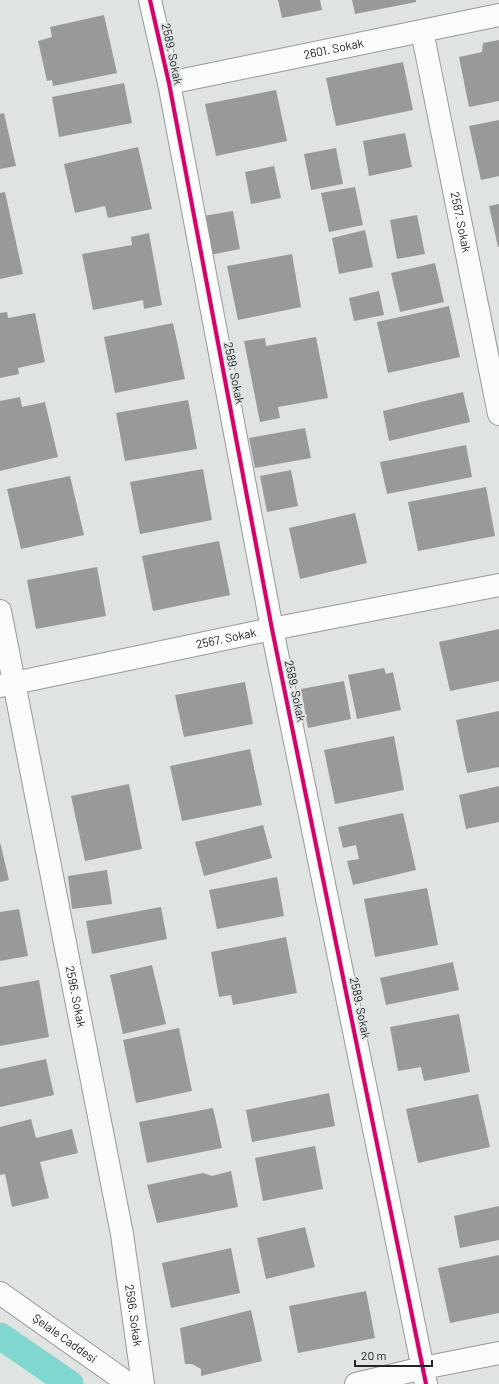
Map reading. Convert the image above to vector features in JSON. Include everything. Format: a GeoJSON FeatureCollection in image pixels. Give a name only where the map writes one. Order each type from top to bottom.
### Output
{"type":"FeatureCollection","features":[{"type":"Feature","properties":{"kind":"street","name":"2589. Sokak"},"geometry":{"type":"LineString","coordinates":[[150,0],[169,84],[272,629],[425,1376]]}},
{"type":"Feature","properties":{"kind":"street","name":"2601. Sokak"},"geometry":{"type":"LineString","coordinates":[[169,84],[499,15]]}},
{"type":"Feature","properties":{"kind":"street","name":"2587. Sokak"},"geometry":{"type":"LineString","coordinates":[[422,31],[499,414]]}},
{"type":"Feature","properties":{"kind":"street","name":"2567. Sokak"},"geometry":{"type":"LineString","coordinates":[[8,684],[272,629],[499,585]]}},
{"type":"Feature","properties":{"kind":"street","name":"2596. Sokak"},"geometry":{"type":"LineString","coordinates":[[0,611],[8,684],[122,1234],[143,1384]]}},
{"type":"Feature","properties":{"kind":"street","name":"Şelale Caddesi"},"geometry":{"type":"LineString","coordinates":[[0,1293],[129,1384]]}},
{"type":"Feature","properties":{"kind":"street"},"geometry":{"type":"LineString","coordinates":[[356,1384],[425,1376],[499,1353]]}},
{"type":"Feature","properties":{"kind":"building"},"geometry":{"type":"Polygon","coordinates":[[[278,0],[320,0],[322,10],[282,18],[278,0]]]}},
{"type":"Feature","properties":{"kind":"building"},"geometry":{"type":"Polygon","coordinates":[[[352,0],[416,0],[416,2],[355,14],[352,0]]]}},
{"type":"Feature","properties":{"kind":"building"},"geometry":{"type":"Polygon","coordinates":[[[104,15],[117,73],[53,86],[52,80],[47,81],[38,41],[52,37],[50,27],[104,15]]]}},
{"type":"Feature","properties":{"kind":"building"},"geometry":{"type":"Polygon","coordinates":[[[499,40],[499,101],[469,107],[459,57],[482,52],[483,43],[499,40]]]}},
{"type":"Feature","properties":{"kind":"building"},"geometry":{"type":"Polygon","coordinates":[[[403,62],[413,110],[336,126],[326,78],[403,62]]]}},
{"type":"Feature","properties":{"kind":"building"},"geometry":{"type":"Polygon","coordinates":[[[124,83],[132,123],[59,137],[52,97],[124,83]]]}},
{"type":"Feature","properties":{"kind":"building"},"geometry":{"type":"Polygon","coordinates":[[[276,90],[287,141],[216,156],[205,104],[276,90]]]}},
{"type":"Feature","properties":{"kind":"building"},"geometry":{"type":"Polygon","coordinates":[[[4,113],[16,166],[0,169],[0,114],[4,113]]]}},
{"type":"Feature","properties":{"kind":"building"},"geometry":{"type":"Polygon","coordinates":[[[499,120],[499,176],[481,180],[469,126],[499,120]]]}},
{"type":"Feature","properties":{"kind":"building"},"geometry":{"type":"Polygon","coordinates":[[[405,133],[412,167],[369,176],[363,141],[405,133]]]}},
{"type":"Feature","properties":{"kind":"building"},"geometry":{"type":"Polygon","coordinates":[[[138,147],[152,209],[108,218],[105,206],[75,213],[64,164],[138,147]]]}},
{"type":"Feature","properties":{"kind":"building"},"geometry":{"type":"Polygon","coordinates":[[[336,148],[343,184],[311,190],[304,154],[336,148]]]}},
{"type":"Feature","properties":{"kind":"building"},"geometry":{"type":"Polygon","coordinates":[[[274,166],[281,198],[251,204],[245,172],[274,166]]]}},
{"type":"Feature","properties":{"kind":"building"},"geometry":{"type":"Polygon","coordinates":[[[355,187],[363,225],[329,232],[321,193],[355,187]]]}},
{"type":"Feature","properties":{"kind":"building"},"geometry":{"type":"Polygon","coordinates":[[[5,192],[23,274],[0,279],[0,193],[5,192]]]}},
{"type":"Feature","properties":{"kind":"building"},"geometry":{"type":"Polygon","coordinates":[[[499,204],[499,247],[498,247],[489,206],[499,204]]]}},
{"type":"Feature","properties":{"kind":"building"},"geometry":{"type":"Polygon","coordinates":[[[233,211],[240,249],[210,255],[203,216],[233,211]]]}},
{"type":"Feature","properties":{"kind":"building"},"geometry":{"type":"Polygon","coordinates":[[[417,215],[425,254],[397,259],[390,220],[417,215]]]}},
{"type":"Feature","properties":{"kind":"building"},"geometry":{"type":"Polygon","coordinates":[[[365,230],[373,267],[339,274],[332,238],[365,230]]]}},
{"type":"Feature","properties":{"kind":"building"},"geometry":{"type":"Polygon","coordinates":[[[149,233],[162,305],[144,309],[143,300],[93,310],[82,254],[132,245],[131,237],[149,233]]]}},
{"type":"Feature","properties":{"kind":"building"},"geometry":{"type":"Polygon","coordinates":[[[292,254],[301,307],[238,320],[227,266],[292,254]]]}},
{"type":"Feature","properties":{"kind":"building"},"geometry":{"type":"Polygon","coordinates":[[[435,263],[444,302],[400,312],[391,273],[435,263]]]}},
{"type":"Feature","properties":{"kind":"building"},"geometry":{"type":"Polygon","coordinates":[[[379,291],[384,315],[354,321],[349,298],[379,291]]]}},
{"type":"Feature","properties":{"kind":"building"},"geometry":{"type":"Polygon","coordinates":[[[449,306],[460,357],[388,373],[377,322],[449,306]]]}},
{"type":"Feature","properties":{"kind":"building"},"geometry":{"type":"Polygon","coordinates":[[[7,312],[8,318],[35,313],[45,362],[18,368],[19,374],[0,378],[0,313],[7,312]]]}},
{"type":"Feature","properties":{"kind":"building"},"geometry":{"type":"Polygon","coordinates":[[[173,323],[185,379],[115,393],[104,337],[173,323]]]}},
{"type":"Feature","properties":{"kind":"building"},"geometry":{"type":"Polygon","coordinates":[[[316,337],[328,398],[278,407],[280,418],[260,422],[244,341],[265,338],[266,346],[316,337]]]}},
{"type":"Feature","properties":{"kind":"building"},"geometry":{"type":"Polygon","coordinates":[[[463,392],[470,422],[389,441],[383,411],[463,392]]]}},
{"type":"Feature","properties":{"kind":"building"},"geometry":{"type":"Polygon","coordinates":[[[20,397],[22,407],[45,402],[58,457],[0,471],[0,401],[20,397]]]}},
{"type":"Feature","properties":{"kind":"building"},"geometry":{"type":"Polygon","coordinates":[[[188,400],[197,449],[125,461],[116,413],[188,400]]]}},
{"type":"Feature","properties":{"kind":"building"},"geometry":{"type":"Polygon","coordinates":[[[305,428],[311,458],[255,468],[249,438],[305,428]]]}},
{"type":"Feature","properties":{"kind":"building"},"geometry":{"type":"Polygon","coordinates":[[[466,445],[472,477],[387,494],[380,462],[466,445]]]}},
{"type":"Feature","properties":{"kind":"building"},"geometry":{"type":"Polygon","coordinates":[[[203,469],[212,520],[140,534],[130,482],[203,469]]]}},
{"type":"Feature","properties":{"kind":"building"},"geometry":{"type":"Polygon","coordinates":[[[291,470],[298,506],[267,512],[260,476],[291,470]]]}},
{"type":"Feature","properties":{"kind":"building"},"geometry":{"type":"Polygon","coordinates":[[[70,476],[84,535],[21,549],[7,489],[70,476]]]}},
{"type":"Feature","properties":{"kind":"building"},"geometry":{"type":"Polygon","coordinates":[[[486,487],[495,536],[418,551],[408,502],[486,487]]]}},
{"type":"Feature","properties":{"kind":"building"},"geometry":{"type":"Polygon","coordinates":[[[355,513],[367,563],[300,579],[289,528],[355,513]]]}},
{"type":"Feature","properties":{"kind":"building"},"geometry":{"type":"Polygon","coordinates":[[[219,541],[230,595],[153,611],[142,556],[219,541]]]}},
{"type":"Feature","properties":{"kind":"building"},"geometry":{"type":"Polygon","coordinates":[[[97,567],[106,616],[36,629],[27,580],[97,567]]]}},
{"type":"Feature","properties":{"kind":"building"},"geometry":{"type":"Polygon","coordinates":[[[499,629],[499,681],[450,691],[439,642],[499,629]]]}},
{"type":"Feature","properties":{"kind":"building"},"geometry":{"type":"Polygon","coordinates":[[[384,668],[386,674],[393,672],[401,710],[357,719],[348,675],[384,668]]]}},
{"type":"Feature","properties":{"kind":"building"},"geometry":{"type":"Polygon","coordinates":[[[344,681],[351,719],[308,728],[301,689],[344,681]]]}},
{"type":"Feature","properties":{"kind":"building"},"geometry":{"type":"Polygon","coordinates":[[[245,682],[253,724],[184,737],[175,695],[245,682]]]}},
{"type":"Feature","properties":{"kind":"building"},"geometry":{"type":"Polygon","coordinates":[[[499,711],[499,767],[467,773],[456,720],[499,711]]]}},
{"type":"Feature","properties":{"kind":"building"},"geometry":{"type":"Polygon","coordinates":[[[394,736],[404,790],[335,804],[324,750],[394,736]]]}},
{"type":"Feature","properties":{"kind":"building"},"geometry":{"type":"Polygon","coordinates":[[[250,749],[262,805],[182,821],[170,766],[250,749]]]}},
{"type":"Feature","properties":{"kind":"building"},"geometry":{"type":"Polygon","coordinates":[[[129,784],[142,849],[85,861],[71,796],[129,784]]]}},
{"type":"Feature","properties":{"kind":"building"},"geometry":{"type":"Polygon","coordinates":[[[499,786],[499,822],[466,829],[459,795],[499,786]]]}},
{"type":"Feature","properties":{"kind":"building"},"geometry":{"type":"Polygon","coordinates":[[[403,813],[416,870],[353,885],[347,861],[359,859],[356,845],[343,848],[338,827],[403,813]]]}},
{"type":"Feature","properties":{"kind":"building"},"geometry":{"type":"Polygon","coordinates":[[[263,825],[272,858],[204,876],[195,842],[263,825]]]}},
{"type":"Feature","properties":{"kind":"building"},"geometry":{"type":"Polygon","coordinates":[[[0,842],[9,880],[0,882],[0,842]]]}},
{"type":"Feature","properties":{"kind":"building"},"geometry":{"type":"Polygon","coordinates":[[[107,870],[112,904],[72,909],[68,876],[107,870]]]}},
{"type":"Feature","properties":{"kind":"building"},"geometry":{"type":"Polygon","coordinates":[[[277,877],[284,916],[217,929],[209,890],[277,877]]]}},
{"type":"Feature","properties":{"kind":"building"},"geometry":{"type":"Polygon","coordinates":[[[427,888],[438,945],[375,957],[364,899],[427,888]]]}},
{"type":"Feature","properties":{"kind":"building"},"geometry":{"type":"Polygon","coordinates":[[[161,907],[167,939],[92,954],[86,921],[161,907]]]}},
{"type":"Feature","properties":{"kind":"building"},"geometry":{"type":"Polygon","coordinates":[[[19,909],[28,956],[0,961],[0,912],[19,909]]]}},
{"type":"Feature","properties":{"kind":"building"},"geometry":{"type":"Polygon","coordinates":[[[286,937],[297,993],[233,1005],[231,995],[219,997],[211,952],[286,937]]]}},
{"type":"Feature","properties":{"kind":"building"},"geometry":{"type":"Polygon","coordinates":[[[453,962],[459,990],[386,1005],[380,978],[453,962]]]}},
{"type":"Feature","properties":{"kind":"building"},"geometry":{"type":"Polygon","coordinates":[[[152,965],[166,1024],[123,1034],[110,975],[152,965]]]}},
{"type":"Feature","properties":{"kind":"building"},"geometry":{"type":"Polygon","coordinates":[[[39,980],[49,1037],[0,1046],[0,987],[39,980]]]}},
{"type":"Feature","properties":{"kind":"building"},"geometry":{"type":"Polygon","coordinates":[[[459,1014],[470,1072],[424,1081],[421,1067],[398,1071],[390,1027],[459,1014]]]}},
{"type":"Feature","properties":{"kind":"building"},"geometry":{"type":"Polygon","coordinates":[[[179,1028],[192,1091],[136,1103],[123,1040],[179,1028]]]}},
{"type":"Feature","properties":{"kind":"building"},"geometry":{"type":"Polygon","coordinates":[[[46,1059],[54,1095],[0,1107],[0,1069],[46,1059]]]}},
{"type":"Feature","properties":{"kind":"building"},"geometry":{"type":"Polygon","coordinates":[[[329,1093],[335,1126],[252,1142],[246,1110],[329,1093]]]}},
{"type":"Feature","properties":{"kind":"building"},"geometry":{"type":"Polygon","coordinates":[[[478,1094],[490,1147],[418,1163],[406,1109],[478,1094]]]}},
{"type":"Feature","properties":{"kind":"building"},"geometry":{"type":"Polygon","coordinates":[[[213,1108],[222,1148],[147,1163],[139,1122],[213,1108]]]}},
{"type":"Feature","properties":{"kind":"building"},"geometry":{"type":"Polygon","coordinates":[[[31,1119],[36,1138],[72,1129],[78,1153],[40,1162],[49,1198],[12,1207],[5,1174],[0,1175],[0,1127],[31,1119]]]}},
{"type":"Feature","properties":{"kind":"building"},"geometry":{"type":"Polygon","coordinates":[[[315,1146],[323,1189],[263,1201],[255,1158],[315,1146]]]}},
{"type":"Feature","properties":{"kind":"building"},"geometry":{"type":"Polygon","coordinates":[[[231,1171],[238,1207],[157,1223],[147,1185],[203,1173],[212,1176],[231,1171]]]}},
{"type":"Feature","properties":{"kind":"building"},"geometry":{"type":"Polygon","coordinates":[[[499,1206],[499,1240],[460,1248],[454,1216],[499,1206]]]}},
{"type":"Feature","properties":{"kind":"building"},"geometry":{"type":"Polygon","coordinates":[[[305,1227],[315,1267],[266,1279],[257,1238],[305,1227]]]}},
{"type":"Feature","properties":{"kind":"building"},"geometry":{"type":"Polygon","coordinates":[[[231,1248],[240,1293],[171,1308],[162,1263],[231,1248]]]}},
{"type":"Feature","properties":{"kind":"building"},"geometry":{"type":"Polygon","coordinates":[[[499,1255],[499,1313],[450,1323],[438,1268],[499,1255]]]}},
{"type":"Feature","properties":{"kind":"building"},"geometry":{"type":"Polygon","coordinates":[[[366,1291],[375,1338],[298,1353],[289,1306],[366,1291]]]}},
{"type":"Feature","properties":{"kind":"building"},"geometry":{"type":"Polygon","coordinates":[[[251,1310],[262,1361],[201,1376],[201,1369],[192,1364],[185,1364],[180,1328],[251,1310]]]}},
{"type":"Feature","properties":{"kind":"waterway"},"geometry":{"type":"LineString","coordinates":[[0,1336],[70,1384]]}},
{"type":"Feature","properties":{"kind":"cycle path"},"geometry":{"type":"LineString","coordinates":[[150,0],[169,83],[272,629],[426,1384]]}}]}
